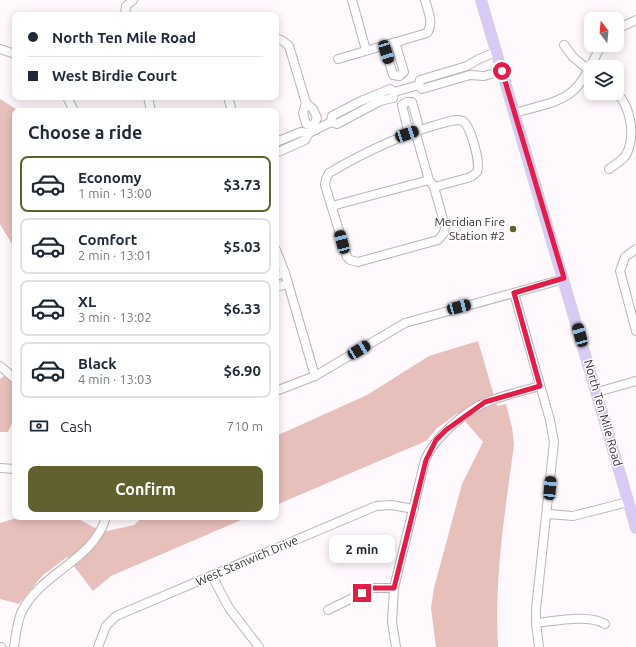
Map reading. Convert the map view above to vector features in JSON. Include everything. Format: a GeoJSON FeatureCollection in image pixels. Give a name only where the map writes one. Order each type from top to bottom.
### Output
{"type":"FeatureCollection","features":[{"type":"Feature","properties":{"kind":"main road","name":"North Ten Mile Road"},"geometry":{"type":"LineString","coordinates":[[481,0],[564,278],[636,528]]}},
{"type":"Feature","properties":{"kind":"street"},"geometry":{"type":"LineString","coordinates":[[125,12],[126,6],[132,0]]}},
{"type":"Feature","properties":{"kind":"street"},"geometry":{"type":"LineString","coordinates":[[352,0],[366,50]]}},
{"type":"Feature","properties":{"kind":"street"},"geometry":{"type":"LineString","coordinates":[[338,59],[427,33],[431,27],[425,0]]}},
{"type":"Feature","properties":{"kind":"street"},"geometry":{"type":"LineString","coordinates":[[624,26],[636,20]]}},
{"type":"Feature","properties":{"kind":"street"},"geometry":{"type":"LineString","coordinates":[[279,152],[305,140],[313,130],[317,118],[313,109],[306,103],[289,46],[280,40]]}},
{"type":"Feature","properties":{"kind":"street"},"geometry":{"type":"LineString","coordinates":[[384,45],[393,75],[399,76],[404,72],[395,42]]}},
{"type":"Feature","properties":{"kind":"street"},"geometry":{"type":"LineString","coordinates":[[564,45],[572,57],[584,67]]}},
{"type":"Feature","properties":{"kind":"street"},"geometry":{"type":"LineString","coordinates":[[0,49],[12,53]]}},
{"type":"Feature","properties":{"kind":"street"},"geometry":{"type":"LineString","coordinates":[[279,141],[301,132],[313,130],[331,122],[337,124],[380,101],[393,98],[394,92],[418,85],[420,80],[467,66],[496,52]]}},
{"type":"Feature","properties":{"kind":"street"},"geometry":{"type":"LineString","coordinates":[[418,85],[422,89],[470,75],[484,76],[502,71]]}},
{"type":"Feature","properties":{"kind":"street"},"geometry":{"type":"LineString","coordinates":[[399,76],[407,102],[402,105],[408,126],[415,131],[429,180],[434,187],[445,226],[444,233],[438,240],[358,262],[350,260],[345,254],[325,185],[329,172],[374,148],[415,131],[455,120],[463,121],[468,127],[479,164],[477,172],[471,177],[434,187]]}},
{"type":"Feature","properties":{"kind":"street"},"geometry":{"type":"LineString","coordinates":[[514,113],[564,98],[584,80]]}},
{"type":"Feature","properties":{"kind":"street"},"geometry":{"type":"LineString","coordinates":[[609,170],[625,157],[631,133],[628,111],[621,100]]}},
{"type":"Feature","properties":{"kind":"street"},"geometry":{"type":"LineString","coordinates":[[332,206],[429,180]]}},
{"type":"Feature","properties":{"kind":"street"},"geometry":{"type":"LineString","coordinates":[[636,249],[625,257],[620,271],[636,332]]}},
{"type":"Feature","properties":{"kind":"street"},"geometry":{"type":"LineString","coordinates":[[279,258],[285,273],[315,376]]}},
{"type":"Feature","properties":{"kind":"street"},"geometry":{"type":"LineString","coordinates":[[279,275],[285,273]]}},
{"type":"Feature","properties":{"kind":"street"},"geometry":{"type":"LineString","coordinates":[[279,390],[315,376],[405,322],[564,278]]}},
{"type":"Feature","properties":{"kind":"street"},"geometry":{"type":"LineString","coordinates":[[279,286],[288,284]]}},
{"type":"Feature","properties":{"kind":"street"},"geometry":{"type":"LineString","coordinates":[[514,293],[550,420],[554,442],[536,623],[539,647]]}},
{"type":"Feature","properties":{"kind":"street"},"geometry":{"type":"LineString","coordinates":[[0,366],[12,376]]}},
{"type":"Feature","properties":{"kind":"street"},"geometry":{"type":"LineString","coordinates":[[597,392],[636,381]]}},
{"type":"Feature","properties":{"kind":"street"},"geometry":{"type":"LineString","coordinates":[[396,647],[392,622],[394,588],[428,453],[441,435],[485,402],[540,386]]}},
{"type":"Feature","properties":{"kind":"street"},"geometry":{"type":"LineString","coordinates":[[0,468],[12,469]]}},
{"type":"Feature","properties":{"kind":"street"},"geometry":{"type":"LineString","coordinates":[[548,514],[573,516],[628,502]]}},
{"type":"Feature","properties":{"kind":"street","name":"West Stanwich Drive"},"geometry":{"type":"LineString","coordinates":[[98,647],[106,626],[116,616],[376,506],[391,504],[414,509]]}},
{"type":"Feature","properties":{"kind":"street"},"geometry":{"type":"LineString","coordinates":[[14,647],[22,611],[34,593],[46,581],[73,561],[96,538],[105,520]]}},
{"type":"Feature","properties":{"kind":"street"},"geometry":{"type":"LineString","coordinates":[[212,576],[229,608],[259,647]]}},
{"type":"Feature","properties":{"kind":"street"},"geometry":{"type":"LineString","coordinates":[[328,610],[373,588],[394,588]]}},
{"type":"Feature","properties":{"kind":"street"},"geometry":{"type":"LineString","coordinates":[[536,623],[587,619],[599,620],[605,624]]}},
{"type":"Feature","properties":{"kind":"shaded area"},"geometry":{"type":"Polygon","coordinates":[[[0,99],[14,108],[12,108],[12,244],[0,224],[0,99]]]}},
{"type":"Feature","properties":{"kind":"shaded area"},"geometry":{"type":"Polygon","coordinates":[[[478,341],[497,406],[506,404],[512,427],[514,445],[499,571],[497,622],[498,647],[436,647],[431,608],[434,588],[462,484],[483,442],[458,413],[436,429],[426,441],[279,504],[279,435],[367,395],[429,356],[478,341]]]}},
{"type":"Feature","properties":{"kind":"shaded area"},"geometry":{"type":"Polygon","coordinates":[[[12,369],[12,423],[8,432],[0,432],[0,379],[12,369]]]}},
{"type":"Feature","properties":{"kind":"shaded area"},"geometry":{"type":"Polygon","coordinates":[[[12,519],[80,520],[93,527],[107,531],[134,525],[140,520],[241,520],[111,576],[93,591],[67,557],[42,576],[19,604],[0,599],[0,523],[12,519]]]}},
{"type":"Feature","properties":{"kind":"place","name":"Meridian Fire Station #2"},"geometry":{"type":"Point","coordinates":[513,229]}},
{"type":"Feature","properties":{"kind":"route"},"geometry":{"type":"LineString","coordinates":[[362,593],[373,588],[394,588],[426,460],[431,447],[436,440],[446,430],[485,402],[540,386],[514,293],[564,278],[502,71]]}}]}
